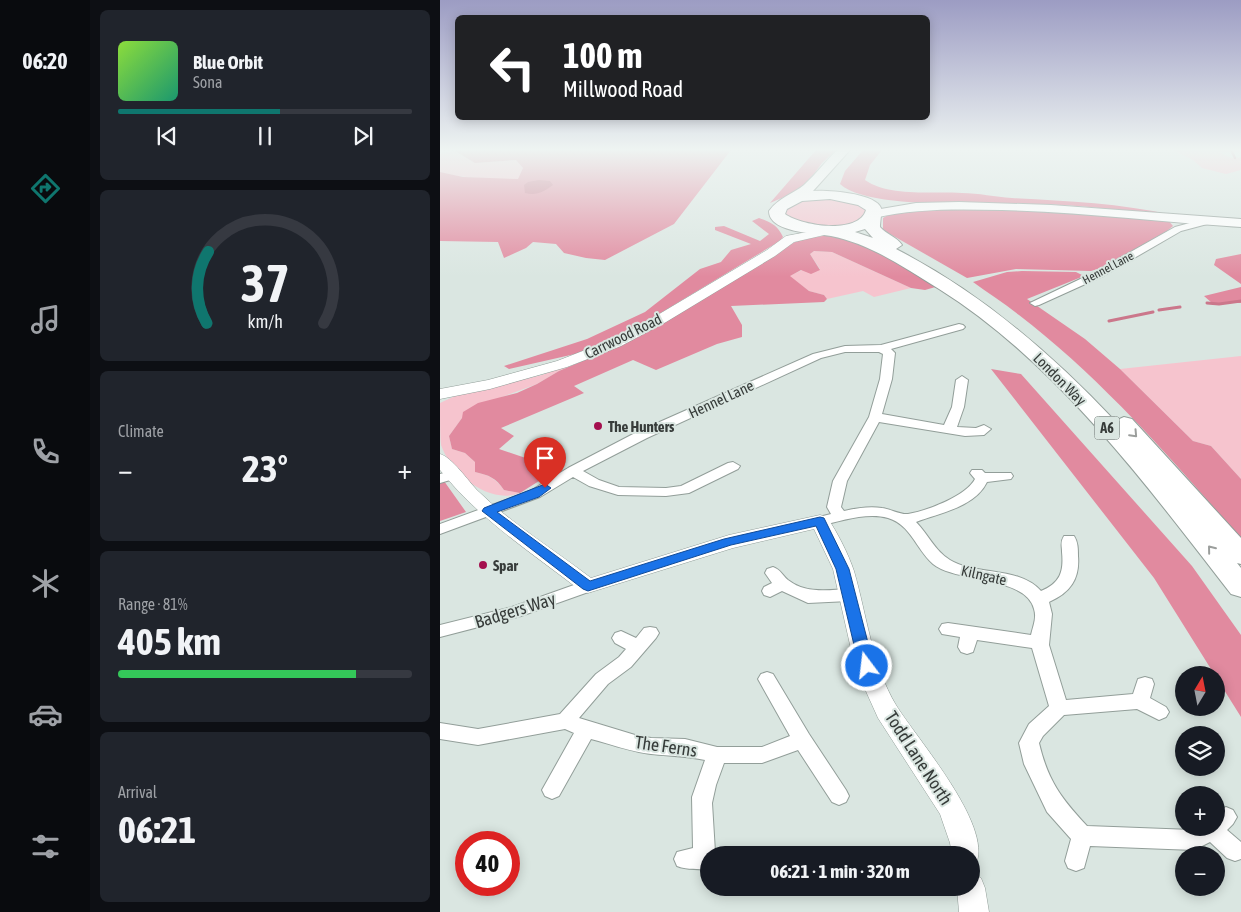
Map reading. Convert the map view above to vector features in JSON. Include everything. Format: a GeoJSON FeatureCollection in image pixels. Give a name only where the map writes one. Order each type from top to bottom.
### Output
{"type":"FeatureCollection","features":[{"type":"Feature","properties":{"kind":"highway"},"geometry":{"type":"LineString","coordinates":[[795,199],[803,193]]}},
{"type":"Feature","properties":{"kind":"highway"},"geometry":{"type":"LineString","coordinates":[[840,193],[848,197]]}},
{"type":"Feature","properties":{"kind":"highway"},"geometry":{"type":"LineString","coordinates":[[789,232],[777,216],[777,211],[786,202],[818,195],[848,197]]}},
{"type":"Feature","properties":{"kind":"highway","name":"A6"},"geometry":{"type":"LineString","coordinates":[[789,232],[807,230],[830,231],[858,226],[873,216],[874,209],[870,205],[848,197]]}},
{"type":"Feature","properties":{"kind":"highway","name":"London Way"},"geometry":{"type":"LineString","coordinates":[[873,216],[872,228],[880,237],[967,286],[1023,327],[1054,353],[1086,383],[1156,457],[1241,555]]}},
{"type":"Feature","properties":{"kind":"highway","name":"London Way"},"geometry":{"type":"LineString","coordinates":[[830,231],[858,238],[924,271],[960,294],[1013,334],[1070,388],[1114,435],[1241,587]]}},
{"type":"Feature","properties":{"kind":"main road"},"geometry":{"type":"LineString","coordinates":[[848,197],[923,206],[1023,206],[1178,224],[1208,221],[1241,223]]}},
{"type":"Feature","properties":{"kind":"main road"},"geometry":{"type":"LineString","coordinates":[[873,216],[923,206]]}},
{"type":"Feature","properties":{"kind":"street","name":"Hennel Lane"},"geometry":{"type":"LineString","coordinates":[[1035,303],[1099,274],[1178,224]]}},
{"type":"Feature","properties":{"kind":"street","name":"Carrwood Road"},"geometry":{"type":"LineString","coordinates":[[440,394],[490,384],[562,364],[616,343],[661,319],[771,254],[789,232]]}},
{"type":"Feature","properties":{"kind":"street","name":"Hennel Lane"},"geometry":{"type":"LineString","coordinates":[[440,529],[534,494],[642,435],[817,356],[845,350],[881,348],[959,327]]}},
{"type":"Feature","properties":{"kind":"street","name":"Todd Lane North"},"geometry":{"type":"LineString","coordinates":[[881,348],[890,353],[890,358],[875,417],[838,489],[830,519],[867,666],[887,711],[914,749],[952,810],[964,846]]}},
{"type":"Feature","properties":{"kind":"street"},"geometry":{"type":"LineString","coordinates":[[949,429],[958,407],[962,380]]}},
{"type":"Feature","properties":{"kind":"street"},"geometry":{"type":"LineString","coordinates":[[875,417],[949,429],[978,432],[984,429]]}},
{"type":"Feature","properties":{"kind":"street"},"geometry":{"type":"LineString","coordinates":[[440,459],[446,477],[588,586],[729,542],[830,519],[871,512],[890,514],[906,520],[965,498],[978,488],[980,475],[1006,476]]}},
{"type":"Feature","properties":{"kind":"street"},"geometry":{"type":"LineString","coordinates":[[573,471],[594,483],[618,491],[666,492],[684,490],[733,466]]}},
{"type":"Feature","properties":{"kind":"street","name":"Kilngate"},"geometry":{"type":"LineString","coordinates":[[906,520],[920,534],[931,553],[944,564],[963,572],[1016,582],[1039,599]]}},
{"type":"Feature","properties":{"kind":"street"},"geometry":{"type":"LineString","coordinates":[[1059,708],[1039,643],[1044,628],[1044,612],[1039,599],[1053,594],[1065,586],[1070,576],[1072,565],[1069,540]]}},
{"type":"Feature","properties":{"kind":"street"},"geometry":{"type":"LineString","coordinates":[[775,583],[808,597],[849,595]]}},
{"type":"Feature","properties":{"kind":"street","name":"Badgers Way"},"geometry":{"type":"LineString","coordinates":[[440,631],[515,612],[588,586]]}},
{"type":"Feature","properties":{"kind":"street"},"geometry":{"type":"LineString","coordinates":[[948,629],[968,640],[1039,643]]}},
{"type":"Feature","properties":{"kind":"street"},"geometry":{"type":"LineString","coordinates":[[440,731],[478,737],[566,722],[576,707],[602,679],[625,662],[650,633]]}},
{"type":"Feature","properties":{"kind":"street"},"geometry":{"type":"LineString","coordinates":[[621,638],[638,647]]}},
{"type":"Feature","properties":{"kind":"street"},"geometry":{"type":"LineString","coordinates":[[767,679],[802,740],[839,796]]}},
{"type":"Feature","properties":{"kind":"street"},"geometry":{"type":"LineString","coordinates":[[1159,712],[1143,692],[1059,708],[1036,730],[1029,743],[1034,764],[1054,805],[1082,836],[1194,840],[1200,836]]}},
{"type":"Feature","properties":{"kind":"street","name":"The Ferns"},"geometry":{"type":"LineString","coordinates":[[566,722],[586,730],[618,737],[634,743],[652,746],[686,747],[717,754],[762,755],[802,740]]}},
{"type":"Feature","properties":{"kind":"street"},"geometry":{"type":"LineString","coordinates":[[552,790],[586,730]]}},
{"type":"Feature","properties":{"kind":"street","name":"The Ferns"},"geometry":{"type":"LineString","coordinates":[[699,859],[705,843],[702,803],[717,754]]}},
{"type":"Feature","properties":{"kind":"street"},"geometry":{"type":"LineString","coordinates":[[1076,861],[1082,836]]}},
{"type":"Feature","properties":{"kind":"street"},"geometry":{"type":"LineString","coordinates":[[1225,836],[1235,851]]}},
{"type":"Feature","properties":{"kind":"street"},"geometry":{"type":"LineString","coordinates":[[971,896],[974,912]]}},
{"type":"Feature","properties":{"kind":"shaded area"},"geometry":{"type":"Polygon","coordinates":[[[440,193],[698,193],[674,224],[605,260],[564,253],[556,244],[533,242],[526,248],[504,258],[498,242],[440,241],[440,193]]]}},
{"type":"Feature","properties":{"kind":"shaded area"},"geometry":{"type":"Polygon","coordinates":[[[779,193],[794,193],[770,203],[779,193]]]}},
{"type":"Feature","properties":{"kind":"shaded area"},"geometry":{"type":"Polygon","coordinates":[[[855,193],[968,193],[1092,203],[1172,215],[1052,205],[904,202],[855,193]]]}},
{"type":"Feature","properties":{"kind":"shaded area"},"geometry":{"type":"Polygon","coordinates":[[[813,198],[851,200],[866,209],[863,219],[833,227],[824,227],[786,217],[784,212],[790,206],[813,198]]]}},
{"type":"Feature","properties":{"kind":"shaded area"},"geometry":{"type":"Polygon","coordinates":[[[965,207],[1167,219],[1173,226],[1101,268],[1091,271],[1016,269],[967,278],[883,230],[883,218],[893,212],[965,207]]]}},
{"type":"Feature","properties":{"kind":"shaded area"},"geometry":{"type":"Polygon","coordinates":[[[759,218],[776,227],[783,237],[780,241],[654,317],[575,354],[509,369],[504,366],[587,339],[645,312],[700,269],[721,262],[731,250],[751,244],[715,230],[715,227],[724,226],[760,241],[769,234],[752,221],[759,218]]]}},
{"type":"Feature","properties":{"kind":"shaded area"},"geometry":{"type":"Polygon","coordinates":[[[830,235],[868,246],[939,286],[925,290],[911,288],[832,252],[814,251],[810,254],[820,270],[811,274],[801,270],[790,276],[809,291],[824,295],[827,299],[824,302],[731,306],[742,325],[742,337],[717,344],[656,370],[633,360],[574,386],[584,393],[501,428],[514,436],[499,449],[558,469],[520,493],[504,490],[492,478],[475,472],[475,462],[465,453],[452,449],[449,436],[462,418],[463,412],[478,403],[517,393],[559,371],[592,357],[795,242],[830,235]]]}},
{"type":"Feature","properties":{"kind":"shaded area"},"geometry":{"type":"Polygon","coordinates":[[[814,251],[832,252],[911,288],[874,297],[863,291],[827,299],[824,295],[809,291],[789,276],[802,270],[820,269],[810,254],[814,251]]]}},
{"type":"Feature","properties":{"kind":"shaded area"},"geometry":{"type":"Polygon","coordinates":[[[1241,254],[1241,284],[1214,265],[1216,259],[1241,254]]]}},
{"type":"Feature","properties":{"kind":"shaded area"},"geometry":{"type":"Polygon","coordinates":[[[1007,272],[1076,272],[1084,276],[1027,299],[1085,339],[1120,369],[1193,441],[1211,446],[1241,479],[1241,539],[1136,421],[1078,365],[1049,339],[973,282],[1007,272]]]}},
{"type":"Feature","properties":{"kind":"shaded area"},"geometry":{"type":"Polygon","coordinates":[[[1241,287],[1241,303],[1212,303],[1204,296],[1241,287]]]}},
{"type":"Feature","properties":{"kind":"shaded area"},"geometry":{"type":"Polygon","coordinates":[[[606,350],[559,371],[537,384],[502,397],[462,418],[449,436],[452,449],[465,453],[475,462],[475,472],[492,478],[504,490],[520,493],[508,496],[484,491],[462,476],[453,466],[441,445],[440,403],[455,396],[542,375],[606,350]]]}},
{"type":"Feature","properties":{"kind":"shaded area"},"geometry":{"type":"Polygon","coordinates":[[[1241,356],[1241,479],[1211,446],[1193,441],[1120,369],[1241,356]]]}},
{"type":"Feature","properties":{"kind":"shaded area"},"geometry":{"type":"Polygon","coordinates":[[[991,369],[1021,374],[1192,566],[1241,635],[1241,717],[1225,691],[1225,666],[1209,666],[1154,578],[991,369]]]}},
{"type":"Feature","properties":{"kind":"shaded area"},"geometry":{"type":"Polygon","coordinates":[[[444,481],[466,512],[440,521],[440,483],[444,481]]]}},
{"type":"Feature","properties":{"kind":"waterway"},"geometry":{"type":"LineString","coordinates":[[1207,303],[1219,304],[1241,301]]}},
{"type":"Feature","properties":{"kind":"waterway"},"geometry":{"type":"LineString","coordinates":[[1159,310],[1180,307]]}},
{"type":"Feature","properties":{"kind":"waterway"},"geometry":{"type":"LineString","coordinates":[[1109,321],[1153,312]]}},
{"type":"Feature","properties":{"kind":"place","name":"The Hunters"},"geometry":{"type":"Point","coordinates":[598,426]}},
{"type":"Feature","properties":{"kind":"place","name":"Spar"},"geometry":{"type":"Point","coordinates":[483,565]}},
{"type":"Feature","properties":{"kind":"route"},"geometry":{"type":"LineString","coordinates":[[545,488],[488,511],[588,586],[729,542],[820,521],[843,569],[867,666]]}}]}
